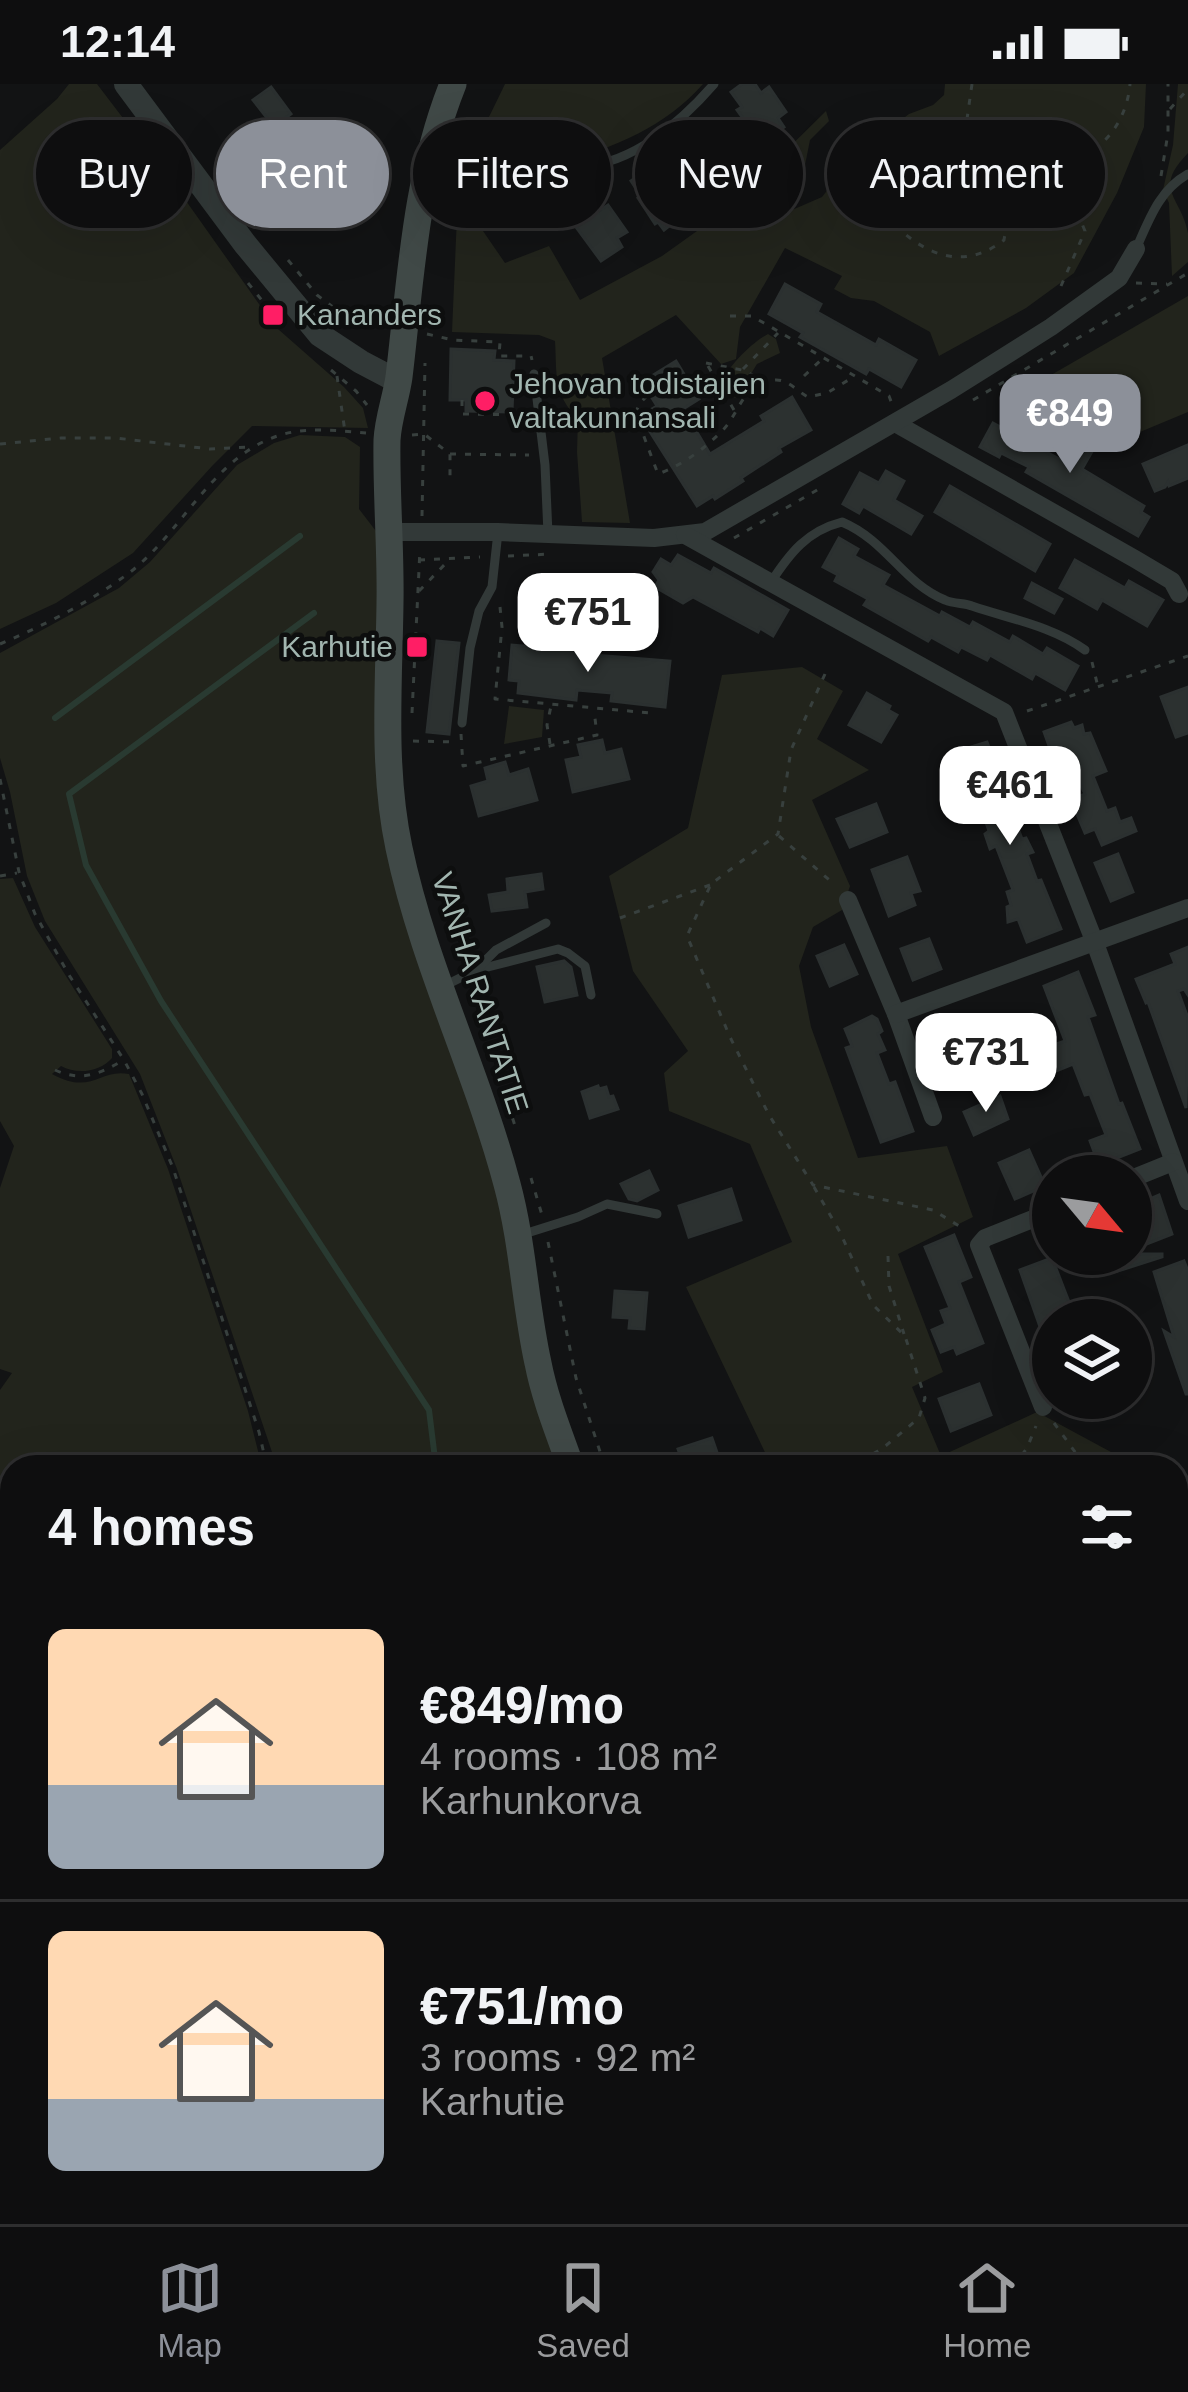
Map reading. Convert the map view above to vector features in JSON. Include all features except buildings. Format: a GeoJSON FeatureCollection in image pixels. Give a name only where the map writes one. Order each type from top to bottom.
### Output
{"type":"FeatureCollection","features":[{"type":"Feature","properties":{"kind":"main road","name":"VANHA RANTATIE"},"geometry":{"type":"LineString","coordinates":[[453,84],[432,145],[417,214],[399,382],[403,435],[391,532],[391,806],[409,890],[532,1231],[538,1366],[567,1455]]}},
{"type":"Feature","properties":{"kind":"street"},"geometry":{"type":"LineString","coordinates":[[126,84],[245,244],[320,335],[399,382]]}},
{"type":"Feature","properties":{"kind":"street"},"geometry":{"type":"LineString","coordinates":[[391,532],[653,538],[705,532],[895,423],[1101,294],[1132,257]]}},
{"type":"Feature","properties":{"kind":"street"},"geometry":{"type":"LineString","coordinates":[[895,423],[1172,581],[1179,594]]}},
{"type":"Feature","properties":{"kind":"street"},"geometry":{"type":"LineString","coordinates":[[685,535],[998,707],[1008,718],[1188,1201]]}},
{"type":"Feature","properties":{"kind":"street"},"geometry":{"type":"LineString","coordinates":[[848,900],[933,1117]]}},
{"type":"Feature","properties":{"kind":"street"},"geometry":{"type":"LineString","coordinates":[[896,1014],[1188,908]]}},
{"type":"Feature","properties":{"kind":"street"},"geometry":{"type":"LineString","coordinates":[[1152,1170],[1173,1162]]}},
{"type":"Feature","properties":{"kind":"street"},"geometry":{"type":"LineString","coordinates":[[1032,1219],[981,1240],[980,1250],[1032,1382]]}},
{"type":"Feature","properties":{"kind":"lane"},"geometry":{"type":"LineString","coordinates":[[611,160],[679,120],[714,84]]}},
{"type":"Feature","properties":{"kind":"lane"},"geometry":{"type":"LineString","coordinates":[[1132,257],[1158,201],[1188,175]]}},
{"type":"Feature","properties":{"kind":"lane"},"geometry":{"type":"LineString","coordinates":[[534,374],[548,534]]}},
{"type":"Feature","properties":{"kind":"lane"},"geometry":{"type":"LineString","coordinates":[[771,582],[813,532],[842,523],[864,531],[913,580],[947,602],[1035,625],[1085,650]]}},
{"type":"Feature","properties":{"kind":"lane"},"geometry":{"type":"LineString","coordinates":[[462,723],[470,648],[479,611],[493,586],[498,532]]}},
{"type":"Feature","properties":{"kind":"lane"},"geometry":{"type":"LineString","coordinates":[[476,970],[496,950],[546,922]]}},
{"type":"Feature","properties":{"kind":"lane"},"geometry":{"type":"LineString","coordinates":[[441,986],[494,963],[558,949],[585,966],[590,995]]}},
{"type":"Feature","properties":{"kind":"lane"},"geometry":{"type":"LineString","coordinates":[[532,1231],[607,1204],[657,1214]]}},
{"type":"Feature","properties":{"kind":"path"},"geometry":{"type":"LineString","coordinates":[[966,120],[972,84]]}},
{"type":"Feature","properties":{"kind":"path"},"geometry":{"type":"LineString","coordinates":[[1105,139],[1124,114],[1130,84]]}},
{"type":"Feature","properties":{"kind":"path"},"geometry":{"type":"LineString","coordinates":[[1158,201],[1168,84]]}},
{"type":"Feature","properties":{"kind":"path"},"geometry":{"type":"LineString","coordinates":[[1169,111],[1188,89]]}},
{"type":"Feature","properties":{"kind":"path"},"geometry":{"type":"LineString","coordinates":[[897,228],[941,256],[953,258],[986,255],[1004,240],[1006,228]]}},
{"type":"Feature","properties":{"kind":"path"},"geometry":{"type":"LineString","coordinates":[[1061,286],[1083,228]]}},
{"type":"Feature","properties":{"kind":"path"},"geometry":{"type":"LineString","coordinates":[[1132,257],[1137,284],[1173,284]]}},
{"type":"Feature","properties":{"kind":"path"},"geometry":{"type":"LineString","coordinates":[[288,260],[317,296],[354,323],[356,336]]}},
{"type":"Feature","properties":{"kind":"path"},"geometry":{"type":"LineString","coordinates":[[730,316],[751,316],[889,396],[895,423]]}},
{"type":"Feature","properties":{"kind":"path"},"geometry":{"type":"LineString","coordinates":[[742,370],[779,332]]}},
{"type":"Feature","properties":{"kind":"path"},"geometry":{"type":"LineString","coordinates":[[425,334],[500,342],[497,356],[531,356],[534,374]]}},
{"type":"Feature","properties":{"kind":"path"},"geometry":{"type":"LineString","coordinates":[[412,717],[425,354]]}},
{"type":"Feature","properties":{"kind":"path"},"geometry":{"type":"LineString","coordinates":[[803,376],[823,358]]}},
{"type":"Feature","properties":{"kind":"path"},"geometry":{"type":"LineString","coordinates":[[735,411],[706,363],[742,370],[767,382]]}},
{"type":"Feature","properties":{"kind":"path"},"geometry":{"type":"LineString","coordinates":[[337,374],[345,432]]}},
{"type":"Feature","properties":{"kind":"path"},"geometry":{"type":"LineString","coordinates":[[647,396],[636,412],[658,474],[699,452],[727,426],[745,393],[767,382],[784,382],[808,397],[827,393],[855,376]]}},
{"type":"Feature","properties":{"kind":"path"},"geometry":{"type":"LineString","coordinates":[[462,400],[462,414],[538,415]]}},
{"type":"Feature","properties":{"kind":"path"},"geometry":{"type":"LineString","coordinates":[[0,644],[48,624],[130,572],[252,446],[299,431],[374,434]]}},
{"type":"Feature","properties":{"kind":"path"},"geometry":{"type":"LineString","coordinates":[[424,434],[450,454],[538,455]]}},
{"type":"Feature","properties":{"kind":"path"},"geometry":{"type":"LineString","coordinates":[[0,444],[116,438],[211,449],[252,446]]}},
{"type":"Feature","properties":{"kind":"path"},"geometry":{"type":"LineString","coordinates":[[450,454],[450,484]]}},
{"type":"Feature","properties":{"kind":"path"},"geometry":{"type":"LineString","coordinates":[[418,592],[451,559]]}},
{"type":"Feature","properties":{"kind":"path"},"geometry":{"type":"LineString","coordinates":[[493,586],[500,600],[502,627],[494,699],[652,713]]}},
{"type":"Feature","properties":{"kind":"path"},"geometry":{"type":"LineString","coordinates":[[1085,650],[1095,666],[1098,687]]}},
{"type":"Feature","properties":{"kind":"path"},"geometry":{"type":"LineString","coordinates":[[1008,718],[1188,656]]}},
{"type":"Feature","properties":{"kind":"path"},"geometry":{"type":"LineString","coordinates":[[620,918],[711,884],[778,835],[790,750],[825,674]]}},
{"type":"Feature","properties":{"kind":"path"},"geometry":{"type":"LineString","coordinates":[[550,746],[551,704]]}},
{"type":"Feature","properties":{"kind":"path"},"geometry":{"type":"LineString","coordinates":[[462,723],[463,766],[597,735],[594,709]]}},
{"type":"Feature","properties":{"kind":"path"},"geometry":{"type":"LineString","coordinates":[[410,754],[410,741],[460,742]]}},
{"type":"Feature","properties":{"kind":"path"},"geometry":{"type":"LineString","coordinates":[[0,779],[19,872],[35,914],[124,1060],[173,1168],[264,1455]]}},
{"type":"Feature","properties":{"kind":"path"},"geometry":{"type":"LineString","coordinates":[[778,835],[848,900]]}},
{"type":"Feature","properties":{"kind":"path"},"geometry":{"type":"LineString","coordinates":[[0,876],[19,872]]}},
{"type":"Feature","properties":{"kind":"path"},"geometry":{"type":"LineString","coordinates":[[711,884],[687,936],[730,1037],[769,1115],[839,1232],[873,1305],[905,1336]]}},
{"type":"Feature","properties":{"kind":"path"},"geometry":{"type":"LineString","coordinates":[[56,1070],[69,1076],[92,1076],[124,1060]]}},
{"type":"Feature","properties":{"kind":"path"},"geometry":{"type":"LineString","coordinates":[[506,1098],[520,1140]]}},
{"type":"Feature","properties":{"kind":"path"},"geometry":{"type":"LineString","coordinates":[[526,1162],[532,1231],[600,1455]]}},
{"type":"Feature","properties":{"kind":"path"},"geometry":{"type":"LineString","coordinates":[[813,1185],[933,1210],[981,1240]]}},
{"type":"Feature","properties":{"kind":"path"},"geometry":{"type":"LineString","coordinates":[[871,1455],[919,1418],[925,1398],[890,1286],[887,1256]]}},
{"type":"Feature","properties":{"kind":"path"},"geometry":{"type":"LineString","coordinates":[[1022,1455],[1038,1419]]}},
{"type":"Feature","properties":{"kind":"path"},"geometry":{"type":"LineString","coordinates":[[1051,1419],[1077,1455]]}},
{"type":"Feature","properties":{"kind":"shaded area"},"geometry":{"type":"Polygon","coordinates":[[[69,84],[97,84],[124,120],[36,120],[36,228],[192,228],[192,209],[264,311],[262,315],[344,387],[363,408],[368,428],[252,426],[133,553],[56,603],[0,629],[0,150],[69,84]]]}},
{"type":"Feature","properties":{"kind":"shaded area"},"geometry":{"type":"Polygon","coordinates":[[[505,84],[703,84],[662,120],[635,120],[635,134],[611,146],[611,120],[487,120],[505,84]]]}},
{"type":"Feature","properties":{"kind":"shaded area"},"geometry":{"type":"Polygon","coordinates":[[[945,84],[1146,84],[1144,127],[1105,215],[1105,120],[901,120],[933,105],[944,95],[945,84]]]}},
{"type":"Feature","properties":{"kind":"shaded area"},"geometry":{"type":"Polygon","coordinates":[[[1178,84],[1188,84],[1188,153],[1170,185],[1185,220],[1188,262],[1172,276],[1169,203],[1163,190],[1178,84]]]}},
{"type":"Feature","properties":{"kind":"shaded area"},"geometry":{"type":"Polygon","coordinates":[[[826,111],[829,120],[810,140],[803,170],[803,134],[826,111]]]}},
{"type":"Feature","properties":{"kind":"shaded area"},"geometry":{"type":"Polygon","coordinates":[[[827,191],[827,228],[1098,228],[1074,273],[1026,308],[939,356],[930,332],[874,301],[851,298],[834,289],[842,276],[785,248],[740,327],[736,359],[721,364],[676,315],[602,358],[630,523],[582,522],[578,419],[560,392],[555,341],[539,335],[452,332],[456,228],[483,228],[505,263],[549,246],[580,300],[662,256],[701,228],[803,228],[803,205],[827,191]]]}},
{"type":"Feature","properties":{"kind":"shaded area"},"geometry":{"type":"Polygon","coordinates":[[[1188,296],[1188,412],[1128,437],[1032,386],[1188,296]]]}},
{"type":"Feature","properties":{"kind":"shaded area"},"geometry":{"type":"Polygon","coordinates":[[[768,334],[776,339],[780,353],[757,364],[736,398],[724,394],[720,384],[728,370],[768,334]]]}},
{"type":"Feature","properties":{"kind":"shaded area"},"geometry":{"type":"Polygon","coordinates":[[[300,435],[345,437],[360,447],[359,509],[379,535],[378,739],[500,1195],[555,1455],[273,1455],[177,1169],[140,1074],[45,921],[27,876],[0,758],[0,653],[119,588],[150,562],[237,465],[274,443],[300,435]]]}},
{"type":"Feature","properties":{"kind":"shaded area"},"geometry":{"type":"Polygon","coordinates":[[[802,667],[843,691],[817,739],[869,770],[812,800],[850,886],[842,910],[813,927],[799,966],[811,1027],[858,1158],[947,1146],[973,1217],[898,1254],[943,1372],[912,1387],[941,1455],[766,1455],[686,1287],[792,1242],[750,1144],[669,1111],[664,1073],[688,1051],[633,971],[609,876],[688,828],[722,675],[802,667]]]}},
{"type":"Feature","properties":{"kind":"shaded area"},"geometry":{"type":"Polygon","coordinates":[[[509,706],[544,710],[542,737],[504,744],[509,706]]]}},
{"type":"Feature","properties":{"kind":"shaded area"},"geometry":{"type":"Polygon","coordinates":[[[13,878],[35,927],[112,1049],[112,1058],[95,1069],[61,1066],[52,1074],[86,1082],[129,1074],[168,1169],[259,1455],[0,1455],[0,1390],[12,1373],[0,1369],[0,1188],[14,1146],[0,1121],[0,879],[13,878]]]}},
{"type":"Feature","properties":{"kind":"shaded area"},"geometry":{"type":"Polygon","coordinates":[[[1032,1414],[1032,1419],[1050,1419],[1116,1455],[943,1455],[1032,1414]]]}},
{"type":"Feature","properties":{"kind":"waterway"},"geometry":{"type":"LineString","coordinates":[[55,718],[300,536]]}},
{"type":"Feature","properties":{"kind":"waterway"},"geometry":{"type":"LineString","coordinates":[[314,613],[69,794],[86,865],[161,1001],[429,1410],[435,1455]]}},
{"type":"Feature","properties":{"kind":"place","name":"Kananders"},"geometry":{"type":"Point","coordinates":[273,315]}},
{"type":"Feature","properties":{"kind":"place","name":"Jehovan todistajien valtakunnansali"},"geometry":{"type":"Point","coordinates":[485,401]}},
{"type":"Feature","properties":{"kind":"place","name":"Karhutie"},"geometry":{"type":"Point","coordinates":[417,647]}}]}
